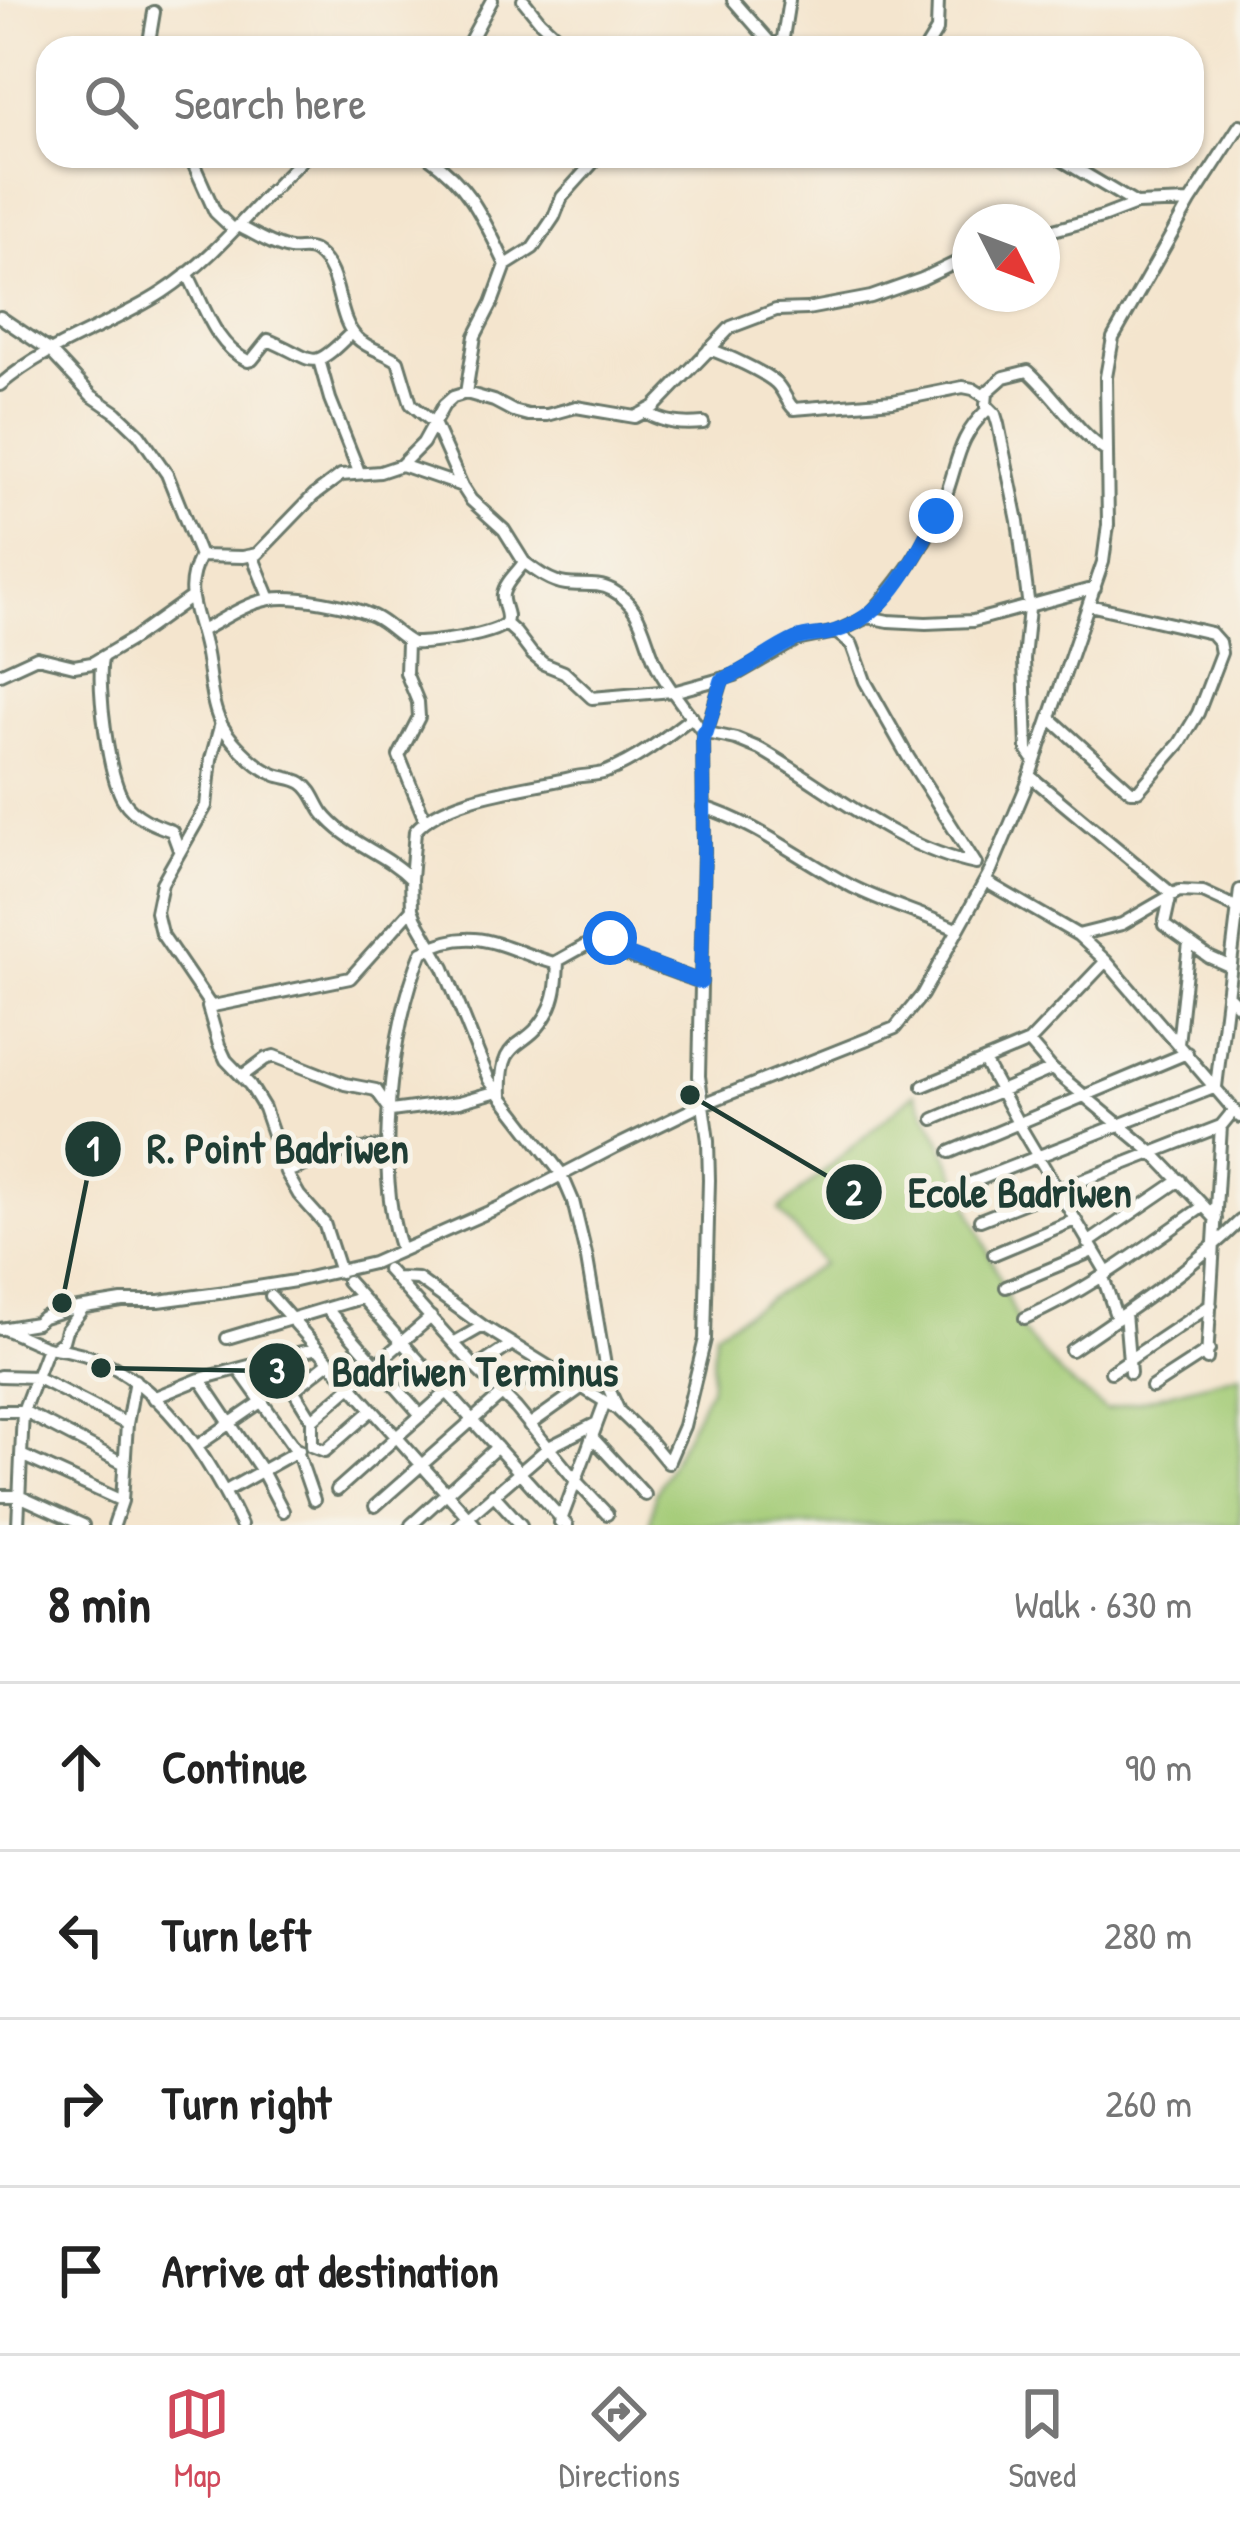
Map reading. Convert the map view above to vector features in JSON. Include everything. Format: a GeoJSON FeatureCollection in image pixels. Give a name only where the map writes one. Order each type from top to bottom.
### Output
{"type":"FeatureCollection","features":[{"type":"Feature","properties":{"kind":"street"},"geometry":{"type":"LineString","coordinates":[[472,36],[492,0]]}},
{"type":"Feature","properties":{"kind":"street"},"geometry":{"type":"LineString","coordinates":[[524,0],[556,36]]}},
{"type":"Feature","properties":{"kind":"street"},"geometry":{"type":"LineString","coordinates":[[733,0],[765,36]]}},
{"type":"Feature","properties":{"kind":"street"},"geometry":{"type":"LineString","coordinates":[[783,36],[788,0]]}},
{"type":"Feature","properties":{"kind":"street"},"geometry":{"type":"LineString","coordinates":[[933,36],[938,0]]}},
{"type":"Feature","properties":{"kind":"street"},"geometry":{"type":"LineString","coordinates":[[150,36],[154,12]]}},
{"type":"Feature","properties":{"kind":"street"},"geometry":{"type":"LineString","coordinates":[[46,1346],[33,1330],[36,1323],[66,1310],[344,1276],[500,1207],[701,1106],[895,1028],[916,1004],[988,875],[1030,776],[1095,588],[1108,543],[1106,377],[1113,338],[1240,125]]}},
{"type":"Feature","properties":{"kind":"street"},"geometry":{"type":"LineString","coordinates":[[195,168],[215,212],[236,228],[278,246],[315,251],[333,280],[352,332],[400,364],[411,404],[434,423],[472,500],[504,530],[524,562],[554,581],[605,586],[625,598],[643,623],[654,659],[704,732],[760,749],[897,834],[976,864]]}},
{"type":"Feature","properties":{"kind":"street"},"geometry":{"type":"LineString","coordinates":[[0,385],[49,350],[162,293],[294,168]]}},
{"type":"Feature","properties":{"kind":"street"},"geometry":{"type":"LineString","coordinates":[[441,168],[477,205],[506,265]]}},
{"type":"Feature","properties":{"kind":"street"},"geometry":{"type":"LineString","coordinates":[[466,393],[475,336],[506,265],[532,248],[562,197],[588,168]]}},
{"type":"Feature","properties":{"kind":"street"},"geometry":{"type":"LineString","coordinates":[[1075,168],[1136,204]]}},
{"type":"Feature","properties":{"kind":"street"},"geometry":{"type":"LineString","coordinates":[[1060,228],[1136,204],[1190,202]]}},
{"type":"Feature","properties":{"kind":"street"},"geometry":{"type":"LineString","coordinates":[[200,556],[251,555],[266,547],[300,508],[341,476],[401,465],[423,443],[448,401],[466,393],[528,415],[576,407],[627,418],[646,413],[731,327],[776,310],[871,297],[952,265]]}},
{"type":"Feature","properties":{"kind":"street"},"geometry":{"type":"LineString","coordinates":[[187,273],[213,327],[242,359],[252,360],[268,340],[309,361],[319,361],[352,332]]}},
{"type":"Feature","properties":{"kind":"street"},"geometry":{"type":"LineString","coordinates":[[0,316],[49,350],[92,396],[128,422],[172,485],[200,556],[190,598],[221,723],[206,806],[162,883],[156,912],[166,942],[210,1005]]}},
{"type":"Feature","properties":{"kind":"street"},"geometry":{"type":"LineString","coordinates":[[710,349],[766,375],[794,409],[893,401],[963,387],[973,389],[987,403],[997,418],[1018,521],[1029,608],[1024,659],[1027,750],[1034,760]]}},
{"type":"Feature","properties":{"kind":"street"},"geometry":{"type":"LineString","coordinates":[[319,361],[358,472]]}},
{"type":"Feature","properties":{"kind":"street"},"geometry":{"type":"LineString","coordinates":[[524,562],[503,591],[506,624],[539,661],[564,672],[592,698],[673,691],[722,680],[796,640],[836,632],[868,617],[917,555],[943,501],[964,437],[994,385],[1004,377],[1028,371],[1106,451]]}},
{"type":"Feature","properties":{"kind":"street"},"geometry":{"type":"LineString","coordinates":[[646,413],[665,423],[703,423]]}},
{"type":"Feature","properties":{"kind":"street"},"geometry":{"type":"LineString","coordinates":[[401,465],[462,486]]}},
{"type":"Feature","properties":{"kind":"street"},"geometry":{"type":"LineString","coordinates":[[251,555],[270,599]]}},
{"type":"Feature","properties":{"kind":"street"},"geometry":{"type":"LineString","coordinates":[[868,617],[950,623],[999,616],[1095,588]]}},
{"type":"Feature","properties":{"kind":"street"},"geometry":{"type":"LineString","coordinates":[[0,674],[37,657],[74,666],[102,658],[190,598]]}},
{"type":"Feature","properties":{"kind":"street"},"geometry":{"type":"LineString","coordinates":[[201,631],[270,599],[319,601],[360,611],[390,626],[407,642],[438,643],[506,624]]}},
{"type":"Feature","properties":{"kind":"street"},"geometry":{"type":"LineString","coordinates":[[1050,718],[1131,791],[1138,791],[1180,743],[1198,713],[1221,653],[1211,633],[1089,605]]}},
{"type":"Feature","properties":{"kind":"street"},"geometry":{"type":"LineString","coordinates":[[836,632],[852,645],[865,681],[908,758],[976,864],[1078,935],[1237,1113],[1221,1126],[980,1220]]}},
{"type":"Feature","properties":{"kind":"street"},"geometry":{"type":"LineString","coordinates":[[407,642],[406,673],[419,717],[398,756],[425,820]]}},
{"type":"Feature","properties":{"kind":"street"},"geometry":{"type":"LineString","coordinates":[[102,658],[100,680],[115,782],[128,807],[172,831],[179,852]]}},
{"type":"Feature","properties":{"kind":"street"},"geometry":{"type":"LineString","coordinates":[[607,1514],[392,1274],[418,1279],[620,1411],[668,1463],[684,1426],[705,1340],[709,1180],[699,1076],[704,732],[722,680]]}},
{"type":"Feature","properties":{"kind":"street"},"geometry":{"type":"LineString","coordinates":[[620,1411],[605,1377],[573,1201],[561,1174],[481,1064],[433,946],[412,909],[413,839],[425,820],[452,806],[524,785],[548,785],[608,771],[692,717]]}},
{"type":"Feature","properties":{"kind":"street"},"geometry":{"type":"LineString","coordinates":[[221,723],[259,767],[302,782],[333,823],[411,879]]}},
{"type":"Feature","properties":{"kind":"street"},"geometry":{"type":"LineString","coordinates":[[1030,776],[1171,893]]}},
{"type":"Feature","properties":{"kind":"street"},"geometry":{"type":"LineString","coordinates":[[703,807],[770,836],[855,887],[958,930]]}},
{"type":"Feature","properties":{"kind":"street"},"geometry":{"type":"LineString","coordinates":[[1078,935],[1122,924],[1179,890],[1203,892],[1239,909]]}},
{"type":"Feature","properties":{"kind":"street"},"geometry":{"type":"LineString","coordinates":[[1220,1092],[1240,890]]}},
{"type":"Feature","properties":{"kind":"street"},"geometry":{"type":"LineString","coordinates":[[1171,893],[1164,925],[1229,966]]}},
{"type":"Feature","properties":{"kind":"street"},"geometry":{"type":"LineString","coordinates":[[210,1005],[350,978],[412,909]]}},
{"type":"Feature","properties":{"kind":"street"},"geometry":{"type":"LineString","coordinates":[[401,1250],[387,1186],[388,1146],[398,1031],[425,949],[461,939],[486,939],[558,962],[606,934],[622,952],[701,982]]}},
{"type":"Feature","properties":{"kind":"street"},"geometry":{"type":"LineString","coordinates":[[1182,1048],[1189,943]]}},
{"type":"Feature","properties":{"kind":"street"},"geometry":{"type":"LineString","coordinates":[[500,1094],[506,1056],[546,1016],[555,994],[558,962]]}},
{"type":"Feature","properties":{"kind":"street"},"geometry":{"type":"LineString","coordinates":[[923,1086],[1029,1042],[1106,962]]}},
{"type":"Feature","properties":{"kind":"street"},"geometry":{"type":"LineString","coordinates":[[1227,994],[1240,1007]]}},
{"type":"Feature","properties":{"kind":"street"},"geometry":{"type":"LineString","coordinates":[[210,1005],[219,1045],[264,1108],[286,1172],[324,1222],[344,1276],[562,1523]]}},
{"type":"Feature","properties":{"kind":"street"},"geometry":{"type":"LineString","coordinates":[[1029,1042],[1052,1069],[1153,1153],[1216,1219]]}},
{"type":"Feature","properties":{"kind":"street"},"geometry":{"type":"LineString","coordinates":[[950,1152],[1084,1097],[1182,1048]]}},
{"type":"Feature","properties":{"kind":"street"},"geometry":{"type":"LineString","coordinates":[[242,1076],[274,1057],[345,1084],[376,1090],[391,1111]]}},
{"type":"Feature","properties":{"kind":"street"},"geometry":{"type":"LineString","coordinates":[[984,1061],[1105,1275],[1121,1316],[1129,1367]]}},
{"type":"Feature","properties":{"kind":"street"},"geometry":{"type":"LineString","coordinates":[[934,1119],[1052,1069]]}},
{"type":"Feature","properties":{"kind":"street"},"geometry":{"type":"LineString","coordinates":[[965,1185],[1117,1125],[1240,1090]]}},
{"type":"Feature","properties":{"kind":"street"},"geometry":{"type":"LineString","coordinates":[[391,1111],[500,1094]]}},
{"type":"Feature","properties":{"kind":"street"},"geometry":{"type":"LineString","coordinates":[[1152,1387],[1208,1354],[1221,1126]]}},
{"type":"Feature","properties":{"kind":"street"},"geometry":{"type":"LineString","coordinates":[[286,1172],[356,1148],[388,1146]]}},
{"type":"Feature","properties":{"kind":"street"},"geometry":{"type":"LineString","coordinates":[[1006,1286],[1091,1247],[1180,1180]]}},
{"type":"Feature","properties":{"kind":"street"},"geometry":{"type":"LineString","coordinates":[[1025,1318],[1105,1275],[1204,1206]]}},
{"type":"Feature","properties":{"kind":"street"},"geometry":{"type":"LineString","coordinates":[[994,1254],[1075,1220]]}},
{"type":"Feature","properties":{"kind":"street"},"geometry":{"type":"LineString","coordinates":[[1071,1349],[1215,1245],[1240,1221]]}},
{"type":"Feature","properties":{"kind":"street"},"geometry":{"type":"LineString","coordinates":[[271,1296],[468,1522],[549,1447],[597,1423]]}},
{"type":"Feature","properties":{"kind":"street"},"geometry":{"type":"LineString","coordinates":[[227,1339],[361,1298]]}},
{"type":"Feature","properties":{"kind":"street"},"geometry":{"type":"LineString","coordinates":[[1111,1372],[1129,1367],[1211,1305]]}},
{"type":"Feature","properties":{"kind":"street"},"geometry":{"type":"LineString","coordinates":[[17,1525],[23,1411],[46,1346],[66,1334],[83,1308]]}},
{"type":"Feature","properties":{"kind":"street"},"geometry":{"type":"LineString","coordinates":[[327,1309],[420,1414]]}},
{"type":"Feature","properties":{"kind":"street"},"geometry":{"type":"LineString","coordinates":[[51,1316],[62,1320],[66,1334],[82,1352]]}},
{"type":"Feature","properties":{"kind":"street"},"geometry":{"type":"LineString","coordinates":[[312,1420],[431,1317]]}},
{"type":"Feature","properties":{"kind":"street"},"geometry":{"type":"LineString","coordinates":[[2,1329],[36,1323]]}},
{"type":"Feature","properties":{"kind":"street"},"geometry":{"type":"LineString","coordinates":[[455,1342],[483,1325]]}},
{"type":"Feature","properties":{"kind":"street"},"geometry":{"type":"LineString","coordinates":[[2,1329],[46,1346],[82,1352],[135,1380],[196,1446],[241,1525]]}},
{"type":"Feature","properties":{"kind":"street"},"geometry":{"type":"LineString","coordinates":[[476,1368],[512,1344]]}},
{"type":"Feature","properties":{"kind":"street"},"geometry":{"type":"LineString","coordinates":[[153,1398],[200,1379],[317,1348]]}},
{"type":"Feature","properties":{"kind":"street"},"geometry":{"type":"LineString","coordinates":[[275,1360],[312,1420],[312,1446],[325,1451],[372,1410]]}},
{"type":"Feature","properties":{"kind":"street"},"geometry":{"type":"LineString","coordinates":[[295,1389],[329,1362]]}},
{"type":"Feature","properties":{"kind":"street"},"geometry":{"type":"LineString","coordinates":[[375,1506],[502,1394],[545,1365]]}},
{"type":"Feature","properties":{"kind":"street"},"geometry":{"type":"LineString","coordinates":[[239,1370],[297,1451],[314,1499]]}},
{"type":"Feature","properties":{"kind":"street"},"geometry":{"type":"LineString","coordinates":[[0,1376],[36,1377],[127,1424]]}},
{"type":"Feature","properties":{"kind":"street"},"geometry":{"type":"LineString","coordinates":[[200,1379],[284,1511]]}},
{"type":"Feature","properties":{"kind":"street"},"geometry":{"type":"LineString","coordinates":[[114,1525],[122,1501],[135,1380]]}},
{"type":"Feature","properties":{"kind":"street"},"geometry":{"type":"LineString","coordinates":[[529,1425],[581,1388]]}},
{"type":"Feature","properties":{"kind":"street"},"geometry":{"type":"LineString","coordinates":[[337,1490],[447,1392]]}},
{"type":"Feature","properties":{"kind":"street"},"geometry":{"type":"LineString","coordinates":[[196,1446],[261,1402]]}},
{"type":"Feature","properties":{"kind":"street"},"geometry":{"type":"LineString","coordinates":[[562,1523],[605,1402]]}},
{"type":"Feature","properties":{"kind":"street"},"geometry":{"type":"LineString","coordinates":[[0,1411],[23,1411],[123,1463]]}},
{"type":"Feature","properties":{"kind":"street"},"geometry":{"type":"LineString","coordinates":[[592,1437],[645,1495]]}},
{"type":"Feature","properties":{"kind":"street"},"geometry":{"type":"LineString","coordinates":[[224,1492],[312,1442]]}},
{"type":"Feature","properties":{"kind":"street"},"geometry":{"type":"LineString","coordinates":[[411,1525],[497,1447]]}},
{"type":"Feature","properties":{"kind":"street"},"geometry":{"type":"LineString","coordinates":[[21,1455],[122,1501]]}},
{"type":"Feature","properties":{"kind":"street"},"geometry":{"type":"LineString","coordinates":[[493,1494],[521,1525]]}},
{"type":"Feature","properties":{"kind":"street"},"geometry":{"type":"LineString","coordinates":[[0,1496],[19,1496],[83,1525]]}},
{"type":"Feature","properties":{"kind":"green space"},"geometry":{"type":"Polygon","coordinates":[[[915,1093],[942,1144],[1022,1331],[1062,1376],[1106,1410],[1240,1374],[1240,1525],[650,1525],[655,1494],[710,1388],[715,1332],[823,1264],[779,1210],[915,1093]]]}},
{"type":"Feature","properties":{"kind":"place","name":"Ecole Badriwen"},"geometry":{"type":"Point","coordinates":[690,1095]}},
{"type":"Feature","properties":{"kind":"place","name":"R. Point Badriwen"},"geometry":{"type":"Point","coordinates":[62,1303]}},
{"type":"Feature","properties":{"kind":"place","name":"Badriwen Terminus"},"geometry":{"type":"Point","coordinates":[101,1368]}},
{"type":"Feature","properties":{"kind":"route"},"geometry":{"type":"LineString","coordinates":[[610,938],[622,952],[701,982],[703,732],[722,680],[796,640],[836,632],[868,617],[910,568],[936,516]]}}]}
